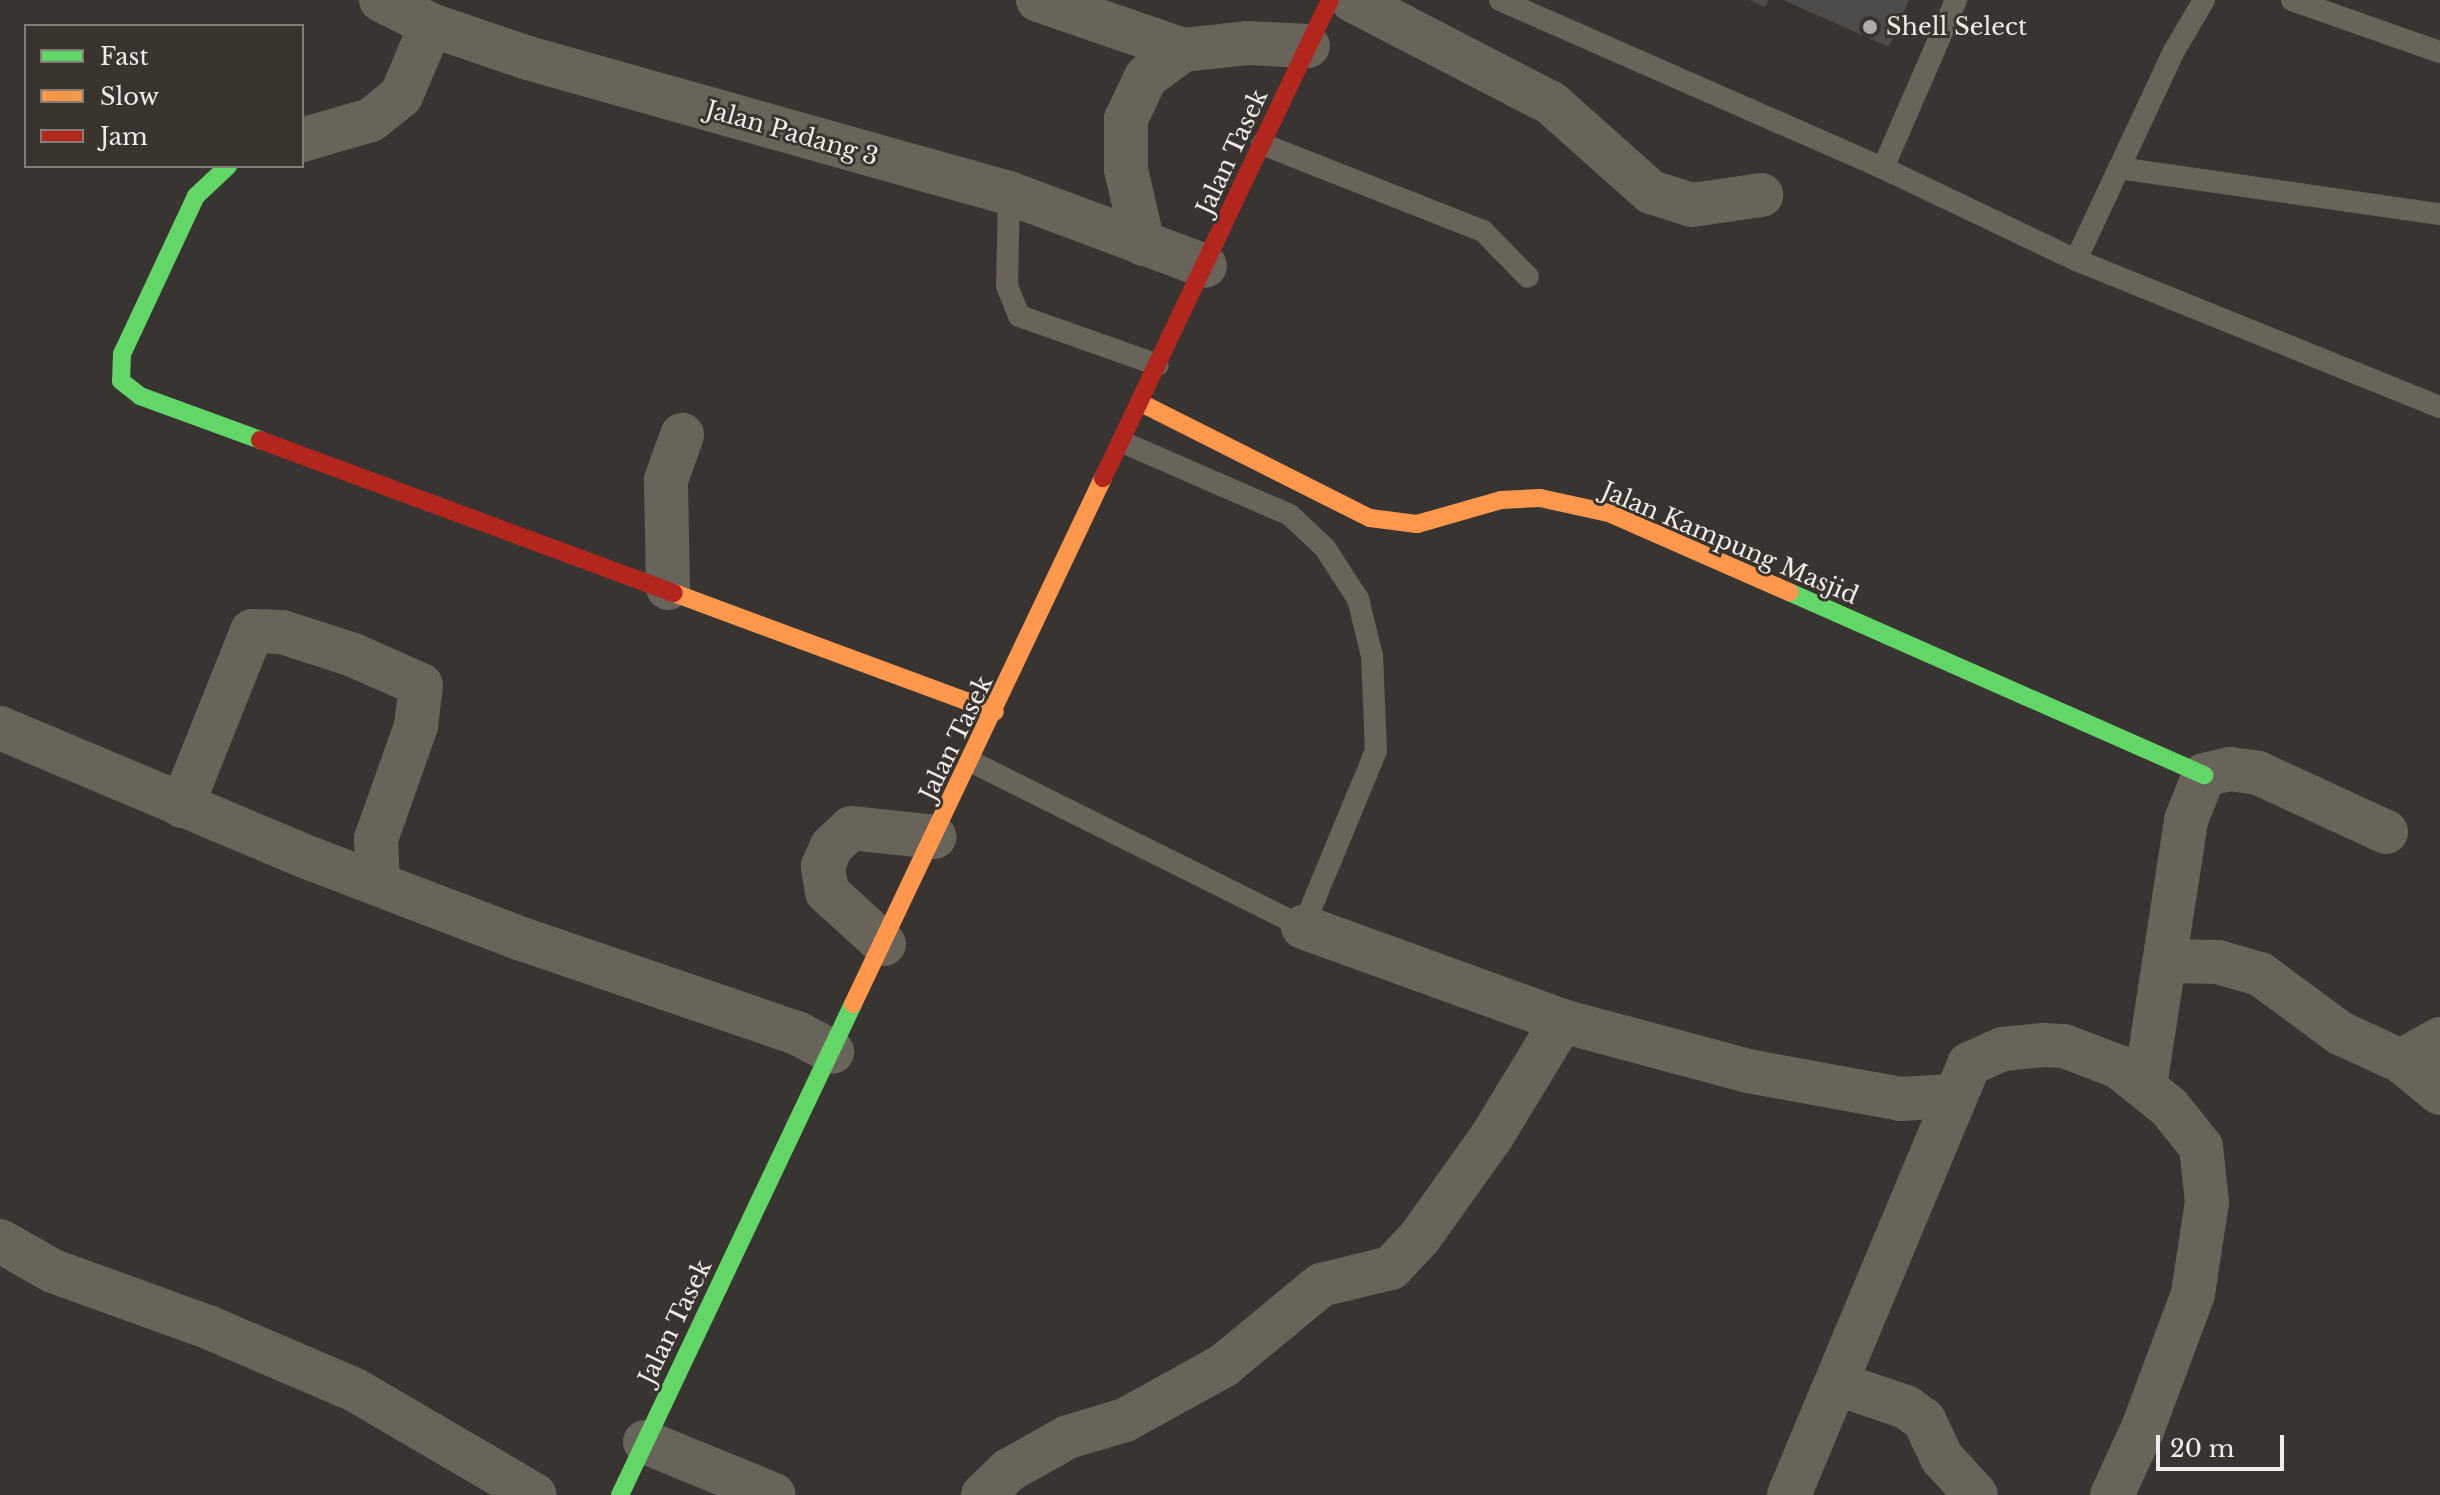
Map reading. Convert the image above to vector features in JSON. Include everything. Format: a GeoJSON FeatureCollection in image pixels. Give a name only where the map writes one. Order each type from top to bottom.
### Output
{"type":"FeatureCollection","features":[{"type":"Feature","properties":{"kind":"street","name":"Jalan Padang 3"},"geometry":{"type":"LineString","coordinates":[[381,0],[431,25],[528,58],[1009,193],[1205,266]]}},
{"type":"Feature","properties":{"kind":"street"},"geometry":{"type":"LineString","coordinates":[[1038,0],[1183,50],[1247,43],[1308,46]]}},
{"type":"Feature","properties":{"kind":"street","name":"Jalan Tasek"},"geometry":{"type":"LineString","coordinates":[[620,1495],[972,762],[1330,0]]}},
{"type":"Feature","properties":{"kind":"street"},"geometry":{"type":"LineString","coordinates":[[1352,0],[1551,103],[1651,192],[1692,205],[1761,195]]}},
{"type":"Feature","properties":{"kind":"street"},"geometry":{"type":"LineString","coordinates":[[304,139],[371,120],[401,96],[431,25]]}},
{"type":"Feature","properties":{"kind":"street"},"geometry":{"type":"LineString","coordinates":[[1143,244],[1126,169],[1126,119],[1146,77],[1183,50]]}},
{"type":"Feature","properties":{"kind":"street"},"geometry":{"type":"LineString","coordinates":[[226,168],[196,196],[122,354],[121,381],[140,396],[227,431],[668,588],[995,712]]}},
{"type":"Feature","properties":{"kind":"street","name":"Jalan Kampung Masjid"},"geometry":{"type":"LineString","coordinates":[[1141,403],[1370,518],[1417,524],[1501,500],[1540,498],[1609,513],[2204,775]]}},
{"type":"Feature","properties":{"kind":"street"},"geometry":{"type":"LineString","coordinates":[[668,588],[666,480],[682,435]]}},
{"type":"Feature","properties":{"kind":"street"},"geometry":{"type":"LineString","coordinates":[[182,806],[252,631],[282,632],[353,655],[421,685],[416,726],[376,839],[378,884]]}},
{"type":"Feature","properties":{"kind":"street"},"geometry":{"type":"LineString","coordinates":[[0,728],[182,806],[378,884],[797,1033],[832,1052]]}},
{"type":"Feature","properties":{"kind":"street"},"geometry":{"type":"LineString","coordinates":[[2145,1086],[2167,961],[2186,820],[2204,775],[2230,769],[2258,773],[2386,832]]}},
{"type":"Feature","properties":{"kind":"street"},"geometry":{"type":"LineString","coordinates":[[884,944],[827,892],[823,866],[832,846],[851,828],[935,837]]}},
{"type":"Feature","properties":{"kind":"street"},"geometry":{"type":"LineString","coordinates":[[1303,927],[1562,1021],[1748,1071],[1900,1099],[1951,1096]]}},
{"type":"Feature","properties":{"kind":"street"},"geometry":{"type":"LineString","coordinates":[[2167,961],[2218,962],[2260,974],[2340,1033],[2401,1061],[2440,1093]]}},
{"type":"Feature","properties":{"kind":"street"},"geometry":{"type":"LineString","coordinates":[[983,1495],[1009,1470],[1068,1437],[1125,1420],[1223,1366],[1321,1285],[1354,1273],[1391,1268],[1420,1237],[1492,1136],[1562,1021]]}},
{"type":"Feature","properties":{"kind":"street"},"geometry":{"type":"LineString","coordinates":[[2401,1061],[2440,1039]]}},
{"type":"Feature","properties":{"kind":"street"},"geometry":{"type":"LineString","coordinates":[[1789,1495],[1838,1384],[1951,1096],[1969,1064],[2003,1049],[2043,1045],[2064,1046],[2119,1067],[2169,1107],[2201,1147],[2207,1202],[2193,1294],[2143,1428],[2112,1495]]}},
{"type":"Feature","properties":{"kind":"street"},"geometry":{"type":"LineString","coordinates":[[0,1241],[53,1271],[208,1327],[355,1390],[535,1495]]}},
{"type":"Feature","properties":{"kind":"street"},"geometry":{"type":"LineString","coordinates":[[1838,1384],[1906,1407],[1924,1420],[1942,1458],[1976,1495]]}},
{"type":"Feature","properties":{"kind":"street"},"geometry":{"type":"LineString","coordinates":[[645,1442],[774,1495]]}},
{"type":"Feature","properties":{"kind":"lane"},"geometry":{"type":"LineString","coordinates":[[1500,0],[1883,168],[2076,260],[2440,407]]}},
{"type":"Feature","properties":{"kind":"lane"},"geometry":{"type":"LineString","coordinates":[[1883,168],[1956,0]]}},
{"type":"Feature","properties":{"kind":"lane"},"geometry":{"type":"LineString","coordinates":[[2076,260],[2204,0]]}},
{"type":"Feature","properties":{"kind":"lane"},"geometry":{"type":"LineString","coordinates":[[2292,0],[2440,52]]}},
{"type":"Feature","properties":{"kind":"lane"},"geometry":{"type":"LineString","coordinates":[[1262,144],[1483,231],[1528,277]]}},
{"type":"Feature","properties":{"kind":"lane"},"geometry":{"type":"LineString","coordinates":[[2119,168],[2440,214]]}},
{"type":"Feature","properties":{"kind":"lane"},"geometry":{"type":"LineString","coordinates":[[1009,193],[1007,286],[1019,316],[1158,365]]}},
{"type":"Feature","properties":{"kind":"lane"},"geometry":{"type":"LineString","coordinates":[[972,762],[1303,927],[1376,751],[1372,656],[1358,599],[1325,548],[1290,515],[1122,442]]}},
{"type":"Feature","properties":{"kind":"building"},"geometry":{"type":"Polygon","coordinates":[[[1750,0],[1768,0],[1765,7],[1750,0]]]}},
{"type":"Feature","properties":{"kind":"building","name":"Shell Select"},"geometry":{"type":"Polygon","coordinates":[[[1783,0],[1909,0],[1889,47],[1783,0]]]}},
{"type":"Feature","properties":{"kind":"traffic: fast"},"geometry":{"type":"LineString","coordinates":[[226,168],[196,196],[122,354],[121,381],[140,396],[260,440]]}},
{"type":"Feature","properties":{"kind":"traffic: fast"},"geometry":{"type":"LineString","coordinates":[[1789,592],[2204,775]]}},
{"type":"Feature","properties":{"kind":"traffic: fast"},"geometry":{"type":"LineString","coordinates":[[620,1495],[853,1004]]}},
{"type":"Feature","properties":{"kind":"traffic: slow"},"geometry":{"type":"LineString","coordinates":[[1141,403],[1370,518],[1417,524],[1501,500],[1540,498],[1609,513],[1789,592]]}},
{"type":"Feature","properties":{"kind":"traffic: slow"},"geometry":{"type":"LineString","coordinates":[[853,1004],[1103,478]]}},
{"type":"Feature","properties":{"kind":"traffic: slow"},"geometry":{"type":"LineString","coordinates":[[674,593],[995,712]]}},
{"type":"Feature","properties":{"kind":"traffic: jam"},"geometry":{"type":"LineString","coordinates":[[1103,478],[1330,0]]}},
{"type":"Feature","properties":{"kind":"traffic: jam"},"geometry":{"type":"LineString","coordinates":[[260,440],[674,593]]}},
{"type":"Feature","properties":{"kind":"place","name":"Shell Select"},"geometry":{"type":"Point","coordinates":[1870,27]}}]}
